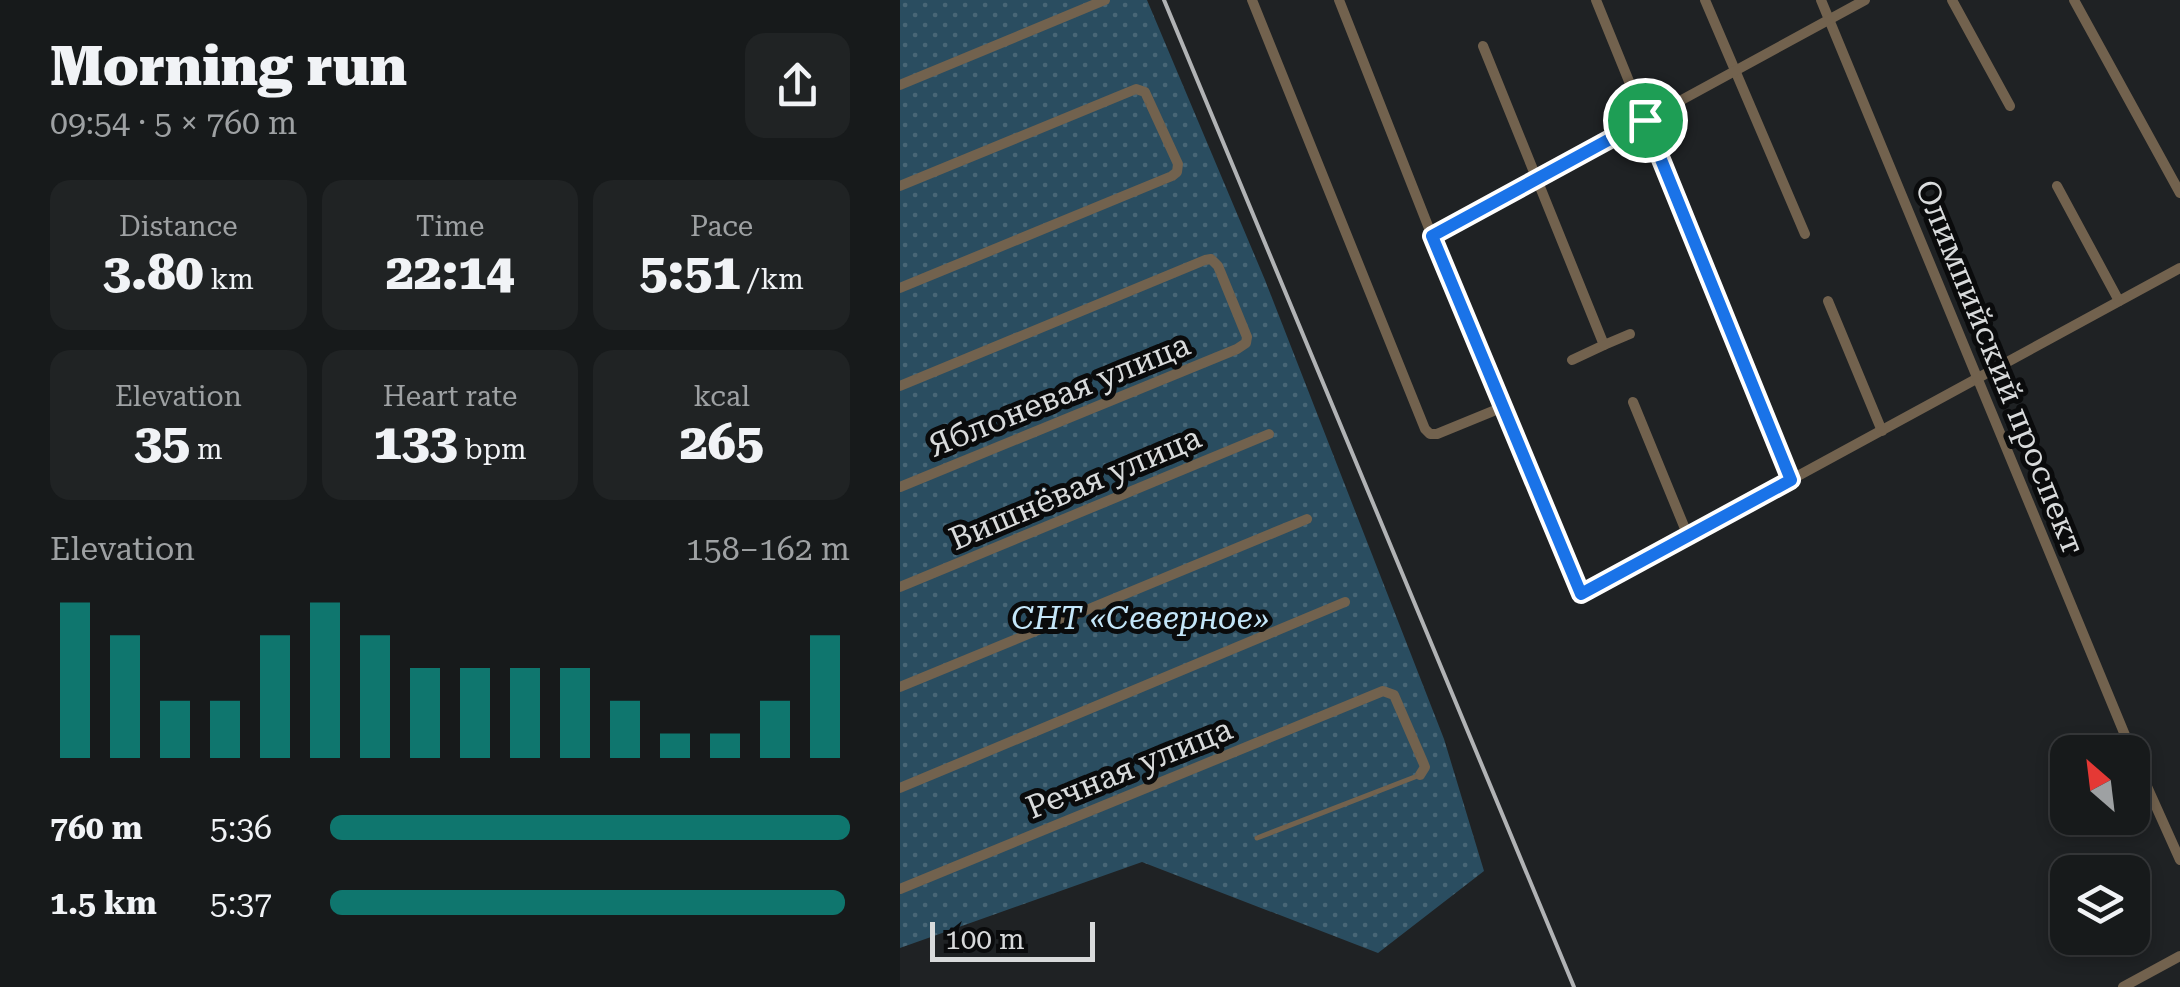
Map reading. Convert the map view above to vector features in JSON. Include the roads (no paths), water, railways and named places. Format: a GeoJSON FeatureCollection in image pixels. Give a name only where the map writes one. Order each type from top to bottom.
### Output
{"type":"FeatureCollection","features":[{"type":"Feature","properties":{"kind":"street"},"geometry":{"type":"LineString","coordinates":[[900,85],[1105,0]]}},
{"type":"Feature","properties":{"kind":"street"},"geometry":{"type":"LineString","coordinates":[[1252,0],[1426,429],[1437,434],[1503,406]]}},
{"type":"Feature","properties":{"kind":"street"},"geometry":{"type":"LineString","coordinates":[[1339,0],[1581,594],[2180,268]]}},
{"type":"Feature","properties":{"kind":"street"},"geometry":{"type":"LineString","coordinates":[[1596,0],[1791,480]]}},
{"type":"Feature","properties":{"kind":"street"},"geometry":{"type":"LineString","coordinates":[[1705,0],[1805,234]]}},
{"type":"Feature","properties":{"kind":"street","name":"Олимпийский проспект"},"geometry":{"type":"LineString","coordinates":[[1821,0],[2125,735]]}},
{"type":"Feature","properties":{"kind":"street"},"geometry":{"type":"LineString","coordinates":[[1432,236],[1865,0]]}},
{"type":"Feature","properties":{"kind":"street"},"geometry":{"type":"LineString","coordinates":[[1952,0],[2010,106]]}},
{"type":"Feature","properties":{"kind":"street"},"geometry":{"type":"LineString","coordinates":[[2074,0],[2180,192]]}},
{"type":"Feature","properties":{"kind":"street"},"geometry":{"type":"LineString","coordinates":[[1482,46],[1604,345]]}},
{"type":"Feature","properties":{"kind":"street"},"geometry":{"type":"LineString","coordinates":[[900,186],[1140,88],[1178,164],[1172,176],[900,288]]}},
{"type":"Feature","properties":{"kind":"street"},"geometry":{"type":"LineString","coordinates":[[2057,186],[2120,301]]}},
{"type":"Feature","properties":{"kind":"street","name":"Яблоневая улица"},"geometry":{"type":"LineString","coordinates":[[900,386],[1211,259],[1218,266],[1247,336],[1246,343],[1237,349],[900,486]]}},
{"type":"Feature","properties":{"kind":"street"},"geometry":{"type":"LineString","coordinates":[[1828,301],[1882,431]]}},
{"type":"Feature","properties":{"kind":"street"},"geometry":{"type":"LineString","coordinates":[[1572,360],[1630,334]]}},
{"type":"Feature","properties":{"kind":"street"},"geometry":{"type":"LineString","coordinates":[[1633,402],[1688,536]]}},
{"type":"Feature","properties":{"kind":"street","name":"Вишнёвая улица"},"geometry":{"type":"LineString","coordinates":[[900,587],[1268,434]]}},
{"type":"Feature","properties":{"kind":"street"},"geometry":{"type":"LineString","coordinates":[[900,687],[1307,518]]}},
{"type":"Feature","properties":{"kind":"street"},"geometry":{"type":"LineString","coordinates":[[900,788],[1345,602]]}},
{"type":"Feature","properties":{"kind":"street","name":"Речная улица"},"geometry":{"type":"LineString","coordinates":[[900,889],[1377,693],[1389,691],[1394,695],[1423,762],[1420,774]]}},
{"type":"Feature","properties":{"kind":"street","name":"Олимпийский проспект"},"geometry":{"type":"LineString","coordinates":[[2150,793],[2180,860]]}},
{"type":"Feature","properties":{"kind":"street"},"geometry":{"type":"LineString","coordinates":[[2123,987],[2180,956]]}},
{"type":"Feature","properties":{"kind":"lane"},"geometry":{"type":"LineString","coordinates":[[1257,838],[1420,774]]}},
{"type":"Feature","properties":{"kind":"railway"},"geometry":{"type":"LineString","coordinates":[[1164,0],[1574,987]]}},
{"type":"Feature","properties":{"kind":"park label","name":"СНТ «Северное»"},"geometry":{"type":"Point","coordinates":[1140,618]}}]}
